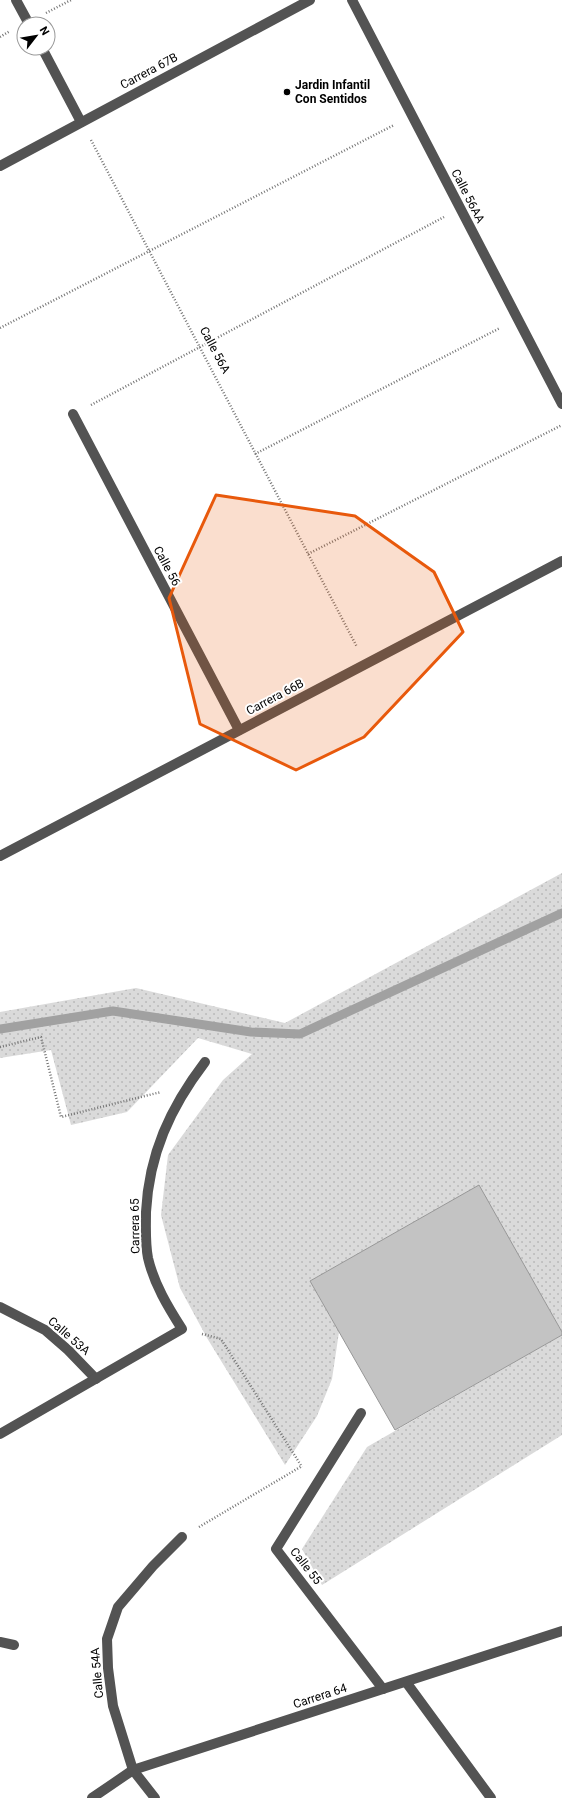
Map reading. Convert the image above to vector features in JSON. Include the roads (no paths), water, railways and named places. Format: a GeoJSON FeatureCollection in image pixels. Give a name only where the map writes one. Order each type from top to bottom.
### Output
{"type":"FeatureCollection","features":[{"type":"Feature","properties":{"kind":"street"},"geometry":{"type":"LineString","coordinates":[[16,0],[25,16]]}},
{"type":"Feature","properties":{"kind":"street","name":"Carrera 67B"},"geometry":{"type":"LineString","coordinates":[[0,166],[310,0]]}},
{"type":"Feature","properties":{"kind":"street","name":"Calle 56AA"},"geometry":{"type":"LineString","coordinates":[[352,0],[562,404]]}},
{"type":"Feature","properties":{"kind":"street"},"geometry":{"type":"LineString","coordinates":[[46,56],[81,122]]}},
{"type":"Feature","properties":{"kind":"street","name":"Calle 56"},"geometry":{"type":"LineString","coordinates":[[74,414],[239,730]]}},
{"type":"Feature","properties":{"kind":"street","name":"Carrera 66B"},"geometry":{"type":"LineString","coordinates":[[0,856],[562,561]]}},
{"type":"Feature","properties":{"kind":"street","name":"Carrera 65"},"geometry":{"type":"LineString","coordinates":[[96,1379],[182,1329],[164,1301],[148,1258],[146,1228],[147,1198],[151,1168],[160,1139],[172,1112],[187,1086],[205,1062]]}},
{"type":"Feature","properties":{"kind":"street","name":"Calle 53A"},"geometry":{"type":"LineString","coordinates":[[0,1307],[45,1330],[68,1350],[96,1379]]}},
{"type":"Feature","properties":{"kind":"street"},"geometry":{"type":"LineString","coordinates":[[0,1434],[96,1379]]}},
{"type":"Feature","properties":{"kind":"street","name":"Calle 55"},"geometry":{"type":"LineString","coordinates":[[361,1413],[276,1549],[384,1689]]}},
{"type":"Feature","properties":{"kind":"street","name":"Calle 54A"},"geometry":{"type":"LineString","coordinates":[[155,1798],[133,1770],[113,1706],[108,1668],[107,1639],[118,1607],[153,1566],[182,1537]]}},
{"type":"Feature","properties":{"kind":"street","name":"Carrera 64"},"geometry":{"type":"LineString","coordinates":[[92,1798],[133,1770],[562,1631]]}},
{"type":"Feature","properties":{"kind":"street"},"geometry":{"type":"LineString","coordinates":[[0,1642],[14,1645]]}},
{"type":"Feature","properties":{"kind":"street"},"geometry":{"type":"LineString","coordinates":[[406,1682],[491,1798]]}},
{"type":"Feature","properties":{"kind":"waterway"},"geometry":{"type":"LineString","coordinates":[[0,1029],[113,1011],[251,1032],[300,1034],[562,913]]}},
{"type":"Feature","properties":{"kind":"place","name":"Jardin Infantil Con Sentidos"},"geometry":{"type":"Point","coordinates":[287,92]}}]}
